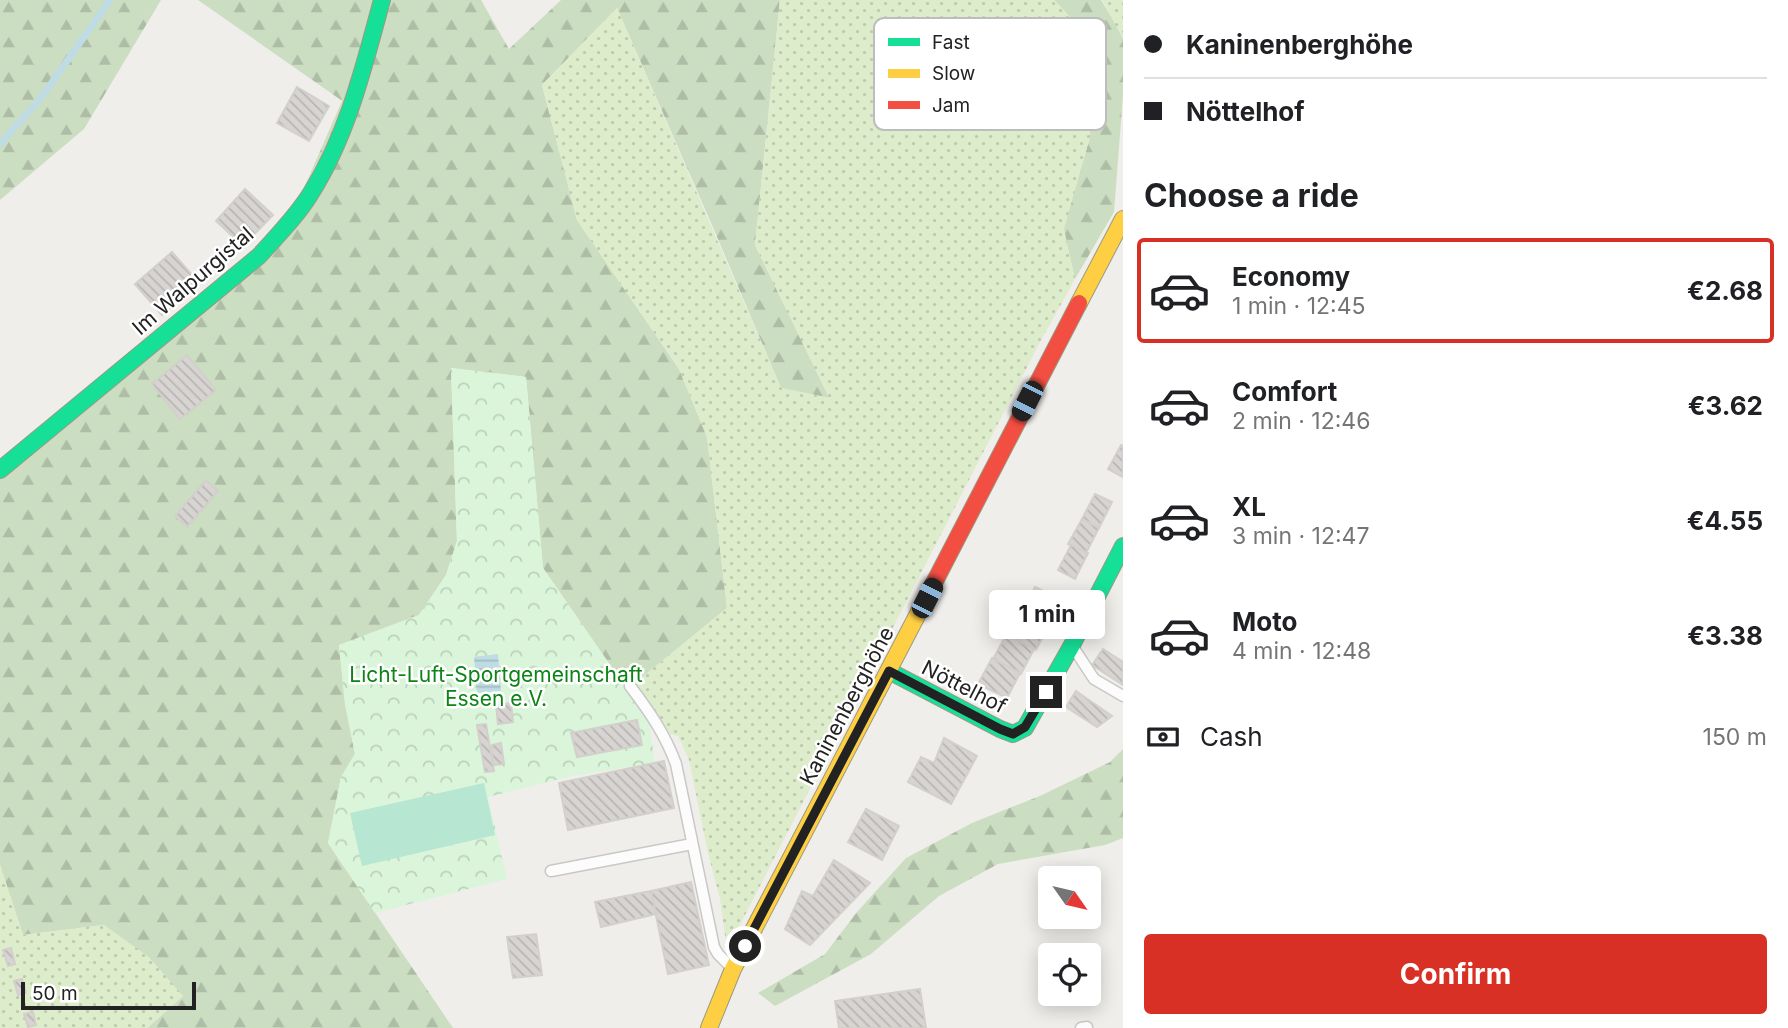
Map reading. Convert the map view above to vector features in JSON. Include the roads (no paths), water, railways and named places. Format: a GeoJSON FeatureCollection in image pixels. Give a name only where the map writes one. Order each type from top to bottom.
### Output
{"type":"FeatureCollection","features":[{"type":"Feature","properties":{"kind":"street","name":"Im Walpurgistal"},"geometry":{"type":"LineString","coordinates":[[0,470],[259,256],[285,225],[310,194],[329,161],[352,105],[382,0]]}},
{"type":"Feature","properties":{"kind":"street","name":"Kaninenberghöhe"},"geometry":{"type":"LineString","coordinates":[[709,1028],[733,969],[1123,219]]}},
{"type":"Feature","properties":{"kind":"street","name":"Nöttelhof"},"geometry":{"type":"LineString","coordinates":[[889,671],[1013,734],[1025,727],[1033,715],[1123,546]]}},
{"type":"Feature","properties":{"kind":"lane"},"geometry":{"type":"LineString","coordinates":[[1072,645],[1094,679],[1123,696]]}},
{"type":"Feature","properties":{"kind":"lane"},"geometry":{"type":"LineString","coordinates":[[630,686],[669,744],[676,764],[714,947],[733,969]]}},
{"type":"Feature","properties":{"kind":"lane"},"geometry":{"type":"LineString","coordinates":[[551,871],[692,844]]}},
{"type":"Feature","properties":{"kind":"lane"},"geometry":{"type":"LineString","coordinates":[[1081,1028],[1087,1027]]}},
{"type":"Feature","properties":{"kind":"water"},"geometry":{"type":"Polygon","coordinates":[[[498,654],[501,691],[477,693],[474,657],[498,654]]]}},
{"type":"Feature","properties":{"kind":"waterway"},"geometry":{"type":"LineString","coordinates":[[0,144],[41,98],[110,0]]}},
{"type":"Feature","properties":{"kind":"park label","name":"Licht-Luft-Sportgemeinschaft Essen e.V."},"geometry":{"type":"Point","coordinates":[496,687]}}]}
